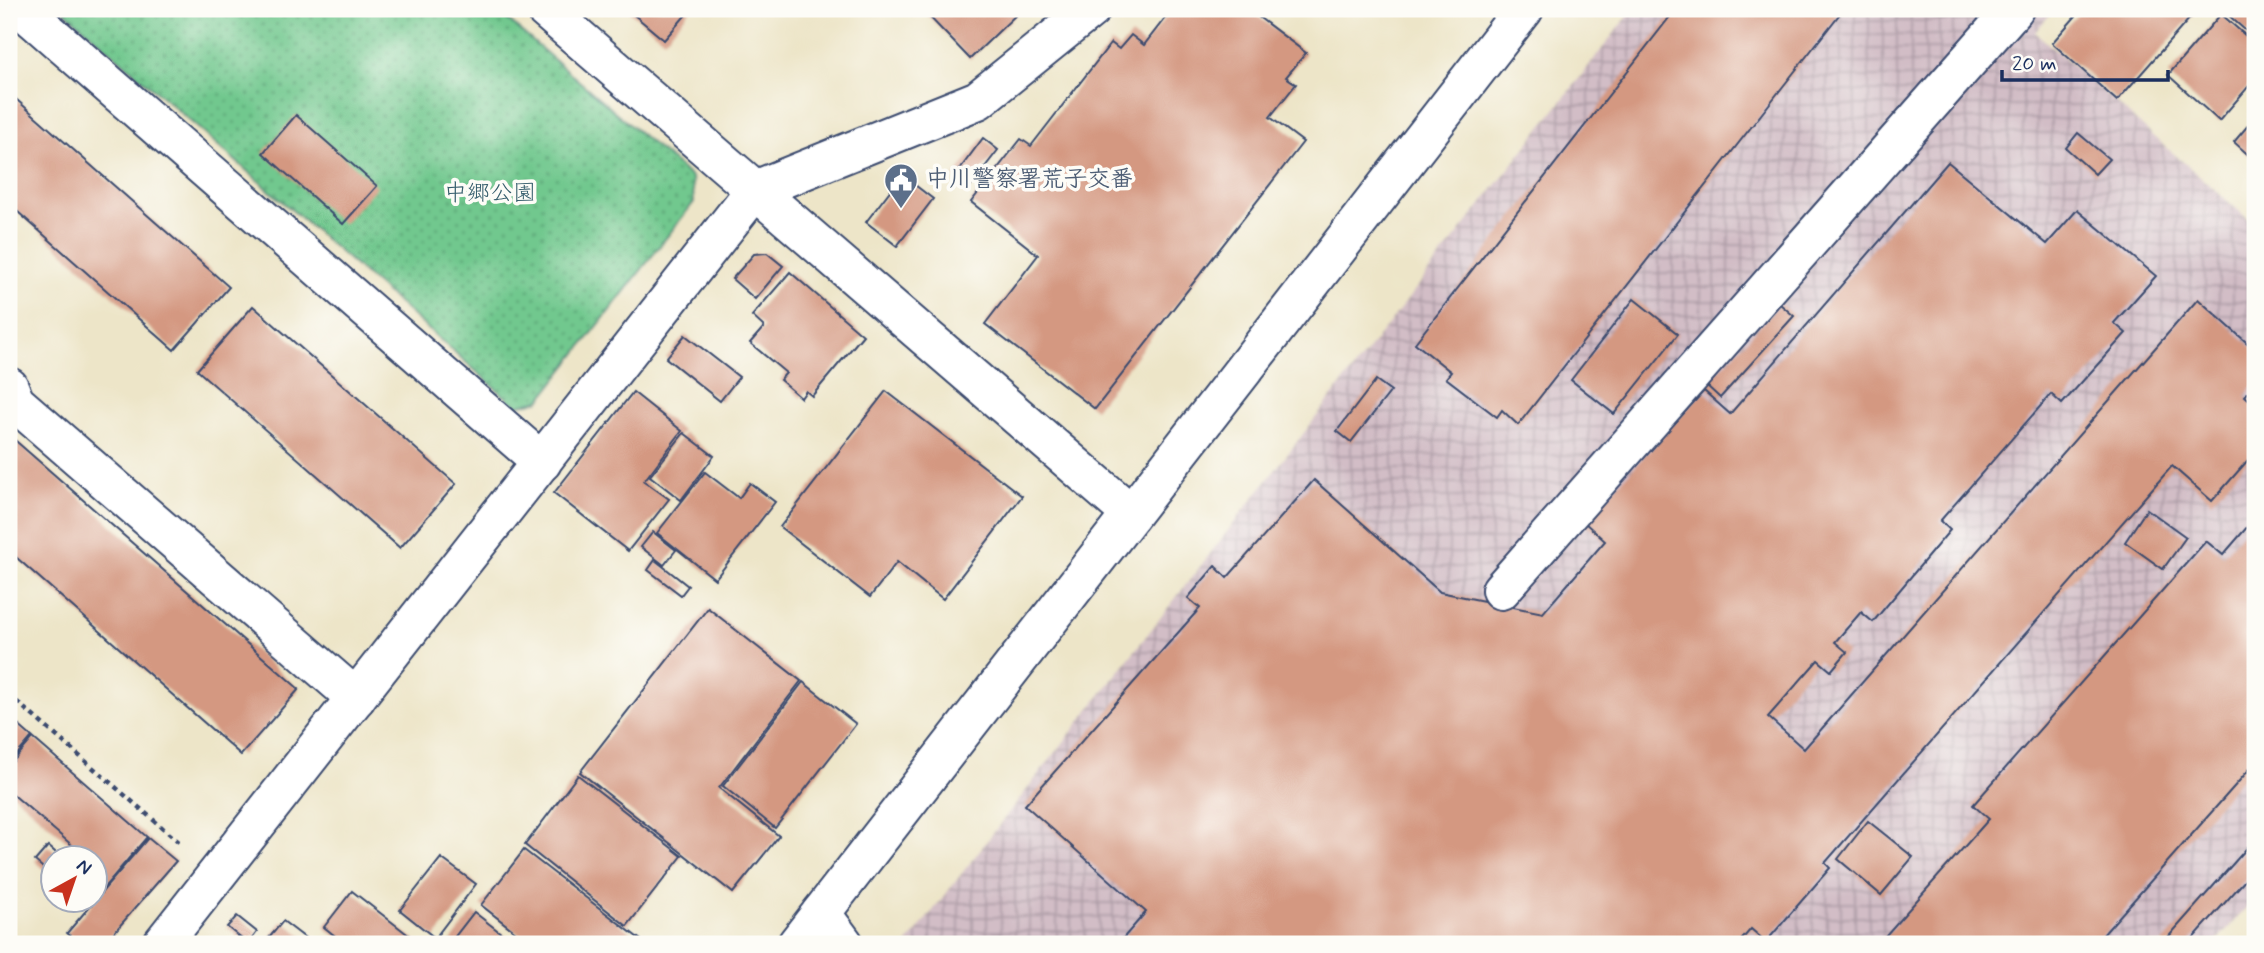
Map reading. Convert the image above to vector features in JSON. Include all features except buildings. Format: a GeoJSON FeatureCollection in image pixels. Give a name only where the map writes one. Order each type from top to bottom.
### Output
{"type":"FeatureCollection","features":[{"type":"Feature","properties":{"kind":"street"},"geometry":{"type":"LineString","coordinates":[[22,9],[542,461]]}},
{"type":"Feature","properties":{"kind":"street"},"geometry":{"type":"LineString","coordinates":[[545,9],[1131,514]]}},
{"type":"Feature","properties":{"kind":"street"},"geometry":{"type":"LineString","coordinates":[[162,944],[755,190],[978,100],[1091,9]]}},
{"type":"Feature","properties":{"kind":"street"},"geometry":{"type":"LineString","coordinates":[[797,944],[1524,9]]}},
{"type":"Feature","properties":{"kind":"street"},"geometry":{"type":"LineString","coordinates":[[1501,590],[2014,9]]}},
{"type":"Feature","properties":{"kind":"street"},"geometry":{"type":"LineString","coordinates":[[9,387],[15,402],[356,698]]}},
{"type":"Feature","properties":{"kind":"street"},"geometry":{"type":"LineString","coordinates":[[821,913],[844,944]]}},
{"type":"Feature","properties":{"kind":"path"},"geometry":{"type":"LineString","coordinates":[[9,695],[217,874]]}},
{"type":"Feature","properties":{"kind":"shaded area"},"geometry":{"type":"Polygon","coordinates":[[[1633,9],[1902,9],[1911,16],[1918,9],[2055,9],[2035,32],[2255,225],[2255,898],[2214,944],[907,944],[1633,9]]]}},
{"type":"Feature","properties":{"kind":"green space","name":"中郷公園"},"geometry":{"type":"Polygon","coordinates":[[[62,9],[495,9],[692,178],[694,202],[540,400],[516,406],[62,9]]]}},
{"type":"Feature","properties":{"kind":"place","name":"中川警察署荒子交番"},"geometry":{"type":"Point","coordinates":[901,210]}}]}
